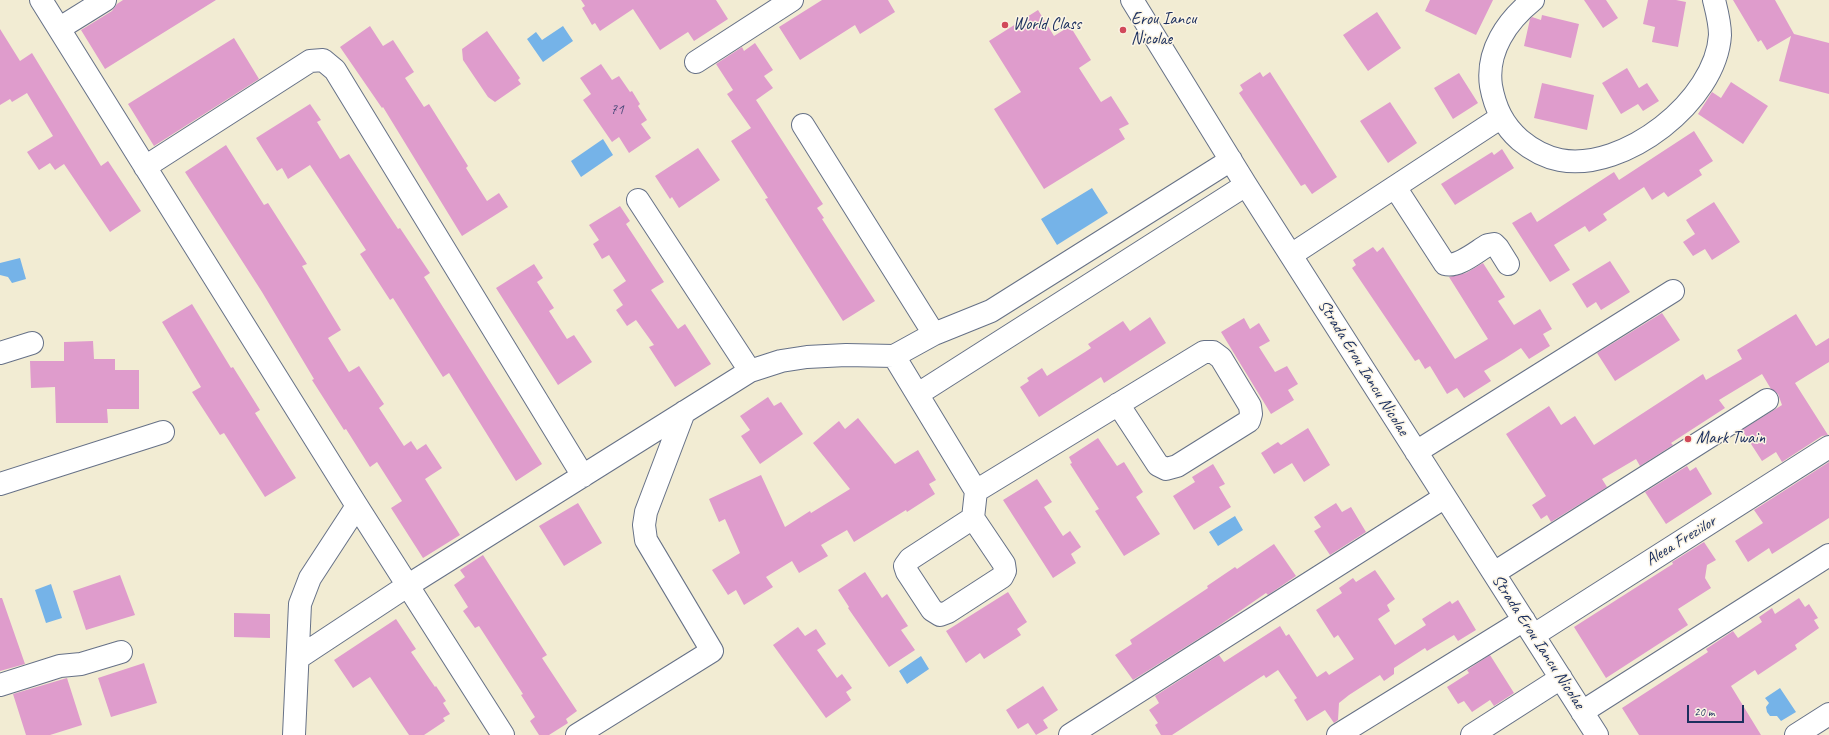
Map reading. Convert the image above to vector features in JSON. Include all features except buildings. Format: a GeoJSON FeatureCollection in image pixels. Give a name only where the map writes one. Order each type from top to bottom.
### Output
{"type":"FeatureCollection","features":[{"type":"Feature","properties":{"kind":"street"},"geometry":{"type":"LineString","coordinates":[[105,0],[49,10],[145,167],[407,586],[503,735]]}},
{"type":"Feature","properties":{"kind":"street"},"geometry":{"type":"LineString","coordinates":[[696,62],[792,0]]}},
{"type":"Feature","properties":{"kind":"street","name":"Strada Erou Iancu Nicolae"},"geometry":{"type":"LineString","coordinates":[[1132,0],[1246,185],[1597,735]]}},
{"type":"Feature","properties":{"kind":"street"},"geometry":{"type":"LineString","coordinates":[[1533,0],[1516,15],[1497,44],[1493,56],[1491,82],[1496,107],[1500,118],[1527,146],[1538,152],[1561,160],[1588,161],[1620,152],[1640,141],[1664,126],[1691,101],[1708,72],[1720,37],[1719,17],[1714,0]]}},
{"type":"Feature","properties":{"kind":"street"},"geometry":{"type":"LineString","coordinates":[[145,167],[310,61],[323,60],[335,70],[584,476]]}},
{"type":"Feature","properties":{"kind":"street"},"geometry":{"type":"LineString","coordinates":[[1291,255],[1500,118]]}},
{"type":"Feature","properties":{"kind":"street"},"geometry":{"type":"LineString","coordinates":[[803,125],[934,334]]}},
{"type":"Feature","properties":{"kind":"street"},"geometry":{"type":"LineString","coordinates":[[298,658],[407,586],[750,371],[781,361],[807,357],[846,355],[894,356],[934,334],[992,311],[1231,160]]}},
{"type":"Feature","properties":{"kind":"street"},"geometry":{"type":"LineString","coordinates":[[918,394],[1246,185]]}},
{"type":"Feature","properties":{"kind":"street"},"geometry":{"type":"LineString","coordinates":[[1395,187],[1445,264],[1450,265],[1456,263],[1488,245],[1494,244],[1508,264]]}},
{"type":"Feature","properties":{"kind":"street"},"geometry":{"type":"LineString","coordinates":[[638,200],[750,371]]}},
{"type":"Feature","properties":{"kind":"street"},"geometry":{"type":"LineString","coordinates":[[1416,452],[1673,291]]}},
{"type":"Feature","properties":{"kind":"street"},"geometry":{"type":"LineString","coordinates":[[0,353],[32,343]]}},
{"type":"Feature","properties":{"kind":"street"},"geometry":{"type":"LineString","coordinates":[[976,491],[1118,404],[1204,352],[1213,352],[1221,358],[1250,406],[1251,414],[1249,421],[1177,466],[1166,469],[1158,465],[1118,404]]}},
{"type":"Feature","properties":{"kind":"street"},"geometry":{"type":"LineString","coordinates":[[894,356],[976,491],[973,518],[1004,564],[1005,571],[1002,577],[948,612],[940,615],[932,610],[907,572],[905,566],[910,559],[973,518]]}},
{"type":"Feature","properties":{"kind":"street"},"geometry":{"type":"LineString","coordinates":[[1494,573],[1767,400]]}},
{"type":"Feature","properties":{"kind":"street"},"geometry":{"type":"LineString","coordinates":[[578,735],[712,651],[646,540],[644,525],[646,512],[654,489],[684,412]]}},
{"type":"Feature","properties":{"kind":"street"},"geometry":{"type":"LineString","coordinates":[[0,484],[163,432]]}},
{"type":"Feature","properties":{"kind":"street","name":"Aleea Freziilor"},"geometry":{"type":"LineString","coordinates":[[1338,735],[1529,628],[1829,448]]}},
{"type":"Feature","properties":{"kind":"street"},"geometry":{"type":"LineString","coordinates":[[1070,735],[1445,497]]}},
{"type":"Feature","properties":{"kind":"street"},"geometry":{"type":"LineString","coordinates":[[294,735],[300,604],[310,578],[357,506]]}},
{"type":"Feature","properties":{"kind":"street"},"geometry":{"type":"LineString","coordinates":[[1582,712],[1829,555]]}},
{"type":"Feature","properties":{"kind":"street"},"geometry":{"type":"LineString","coordinates":[[0,685],[60,666],[82,664],[121,652]]}},
{"type":"Feature","properties":{"kind":"street"},"geometry":{"type":"LineString","coordinates":[[1472,735],[1561,678]]}},
{"type":"Feature","properties":{"kind":"street"},"geometry":{"type":"LineString","coordinates":[[1796,735],[1829,714]]}},
{"type":"Feature","properties":{"kind":"water"},"geometry":{"type":"Polygon","coordinates":[[[563,26],[573,41],[543,62],[527,39],[536,32],[542,40],[563,26]]]}},
{"type":"Feature","properties":{"kind":"water"},"geometry":{"type":"Polygon","coordinates":[[[603,139],[613,155],[581,177],[571,161],[603,139]]]}},
{"type":"Feature","properties":{"kind":"water"},"geometry":{"type":"Polygon","coordinates":[[[1092,188],[1108,213],[1057,245],[1041,219],[1092,188]]]}},
{"type":"Feature","properties":{"kind":"water"},"geometry":{"type":"Polygon","coordinates":[[[20,258],[26,279],[12,283],[8,277],[0,275],[0,263],[20,258]]]}},
{"type":"Feature","properties":{"kind":"water"},"geometry":{"type":"Polygon","coordinates":[[[1235,516],[1243,530],[1218,546],[1209,532],[1235,516]]]}},
{"type":"Feature","properties":{"kind":"water"},"geometry":{"type":"Polygon","coordinates":[[[51,584],[62,618],[46,623],[35,590],[51,584]]]}},
{"type":"Feature","properties":{"kind":"water"},"geometry":{"type":"Polygon","coordinates":[[[921,656],[929,669],[907,684],[899,671],[921,656]]]}},
{"type":"Feature","properties":{"kind":"water"},"geometry":{"type":"Polygon","coordinates":[[[1780,688],[1796,712],[1781,721],[1777,716],[1770,716],[1767,712],[1766,707],[1769,703],[1765,698],[1780,688]]]}},
{"type":"Feature","properties":{"kind":"place","name":"World Class"},"geometry":{"type":"Point","coordinates":[1005,25]}},
{"type":"Feature","properties":{"kind":"place","name":"Erou Iancu Nicolae"},"geometry":{"type":"Point","coordinates":[1123,30]}},
{"type":"Feature","properties":{"kind":"place","name":"Mark Twain"},"geometry":{"type":"Point","coordinates":[1688,439]}}]}
